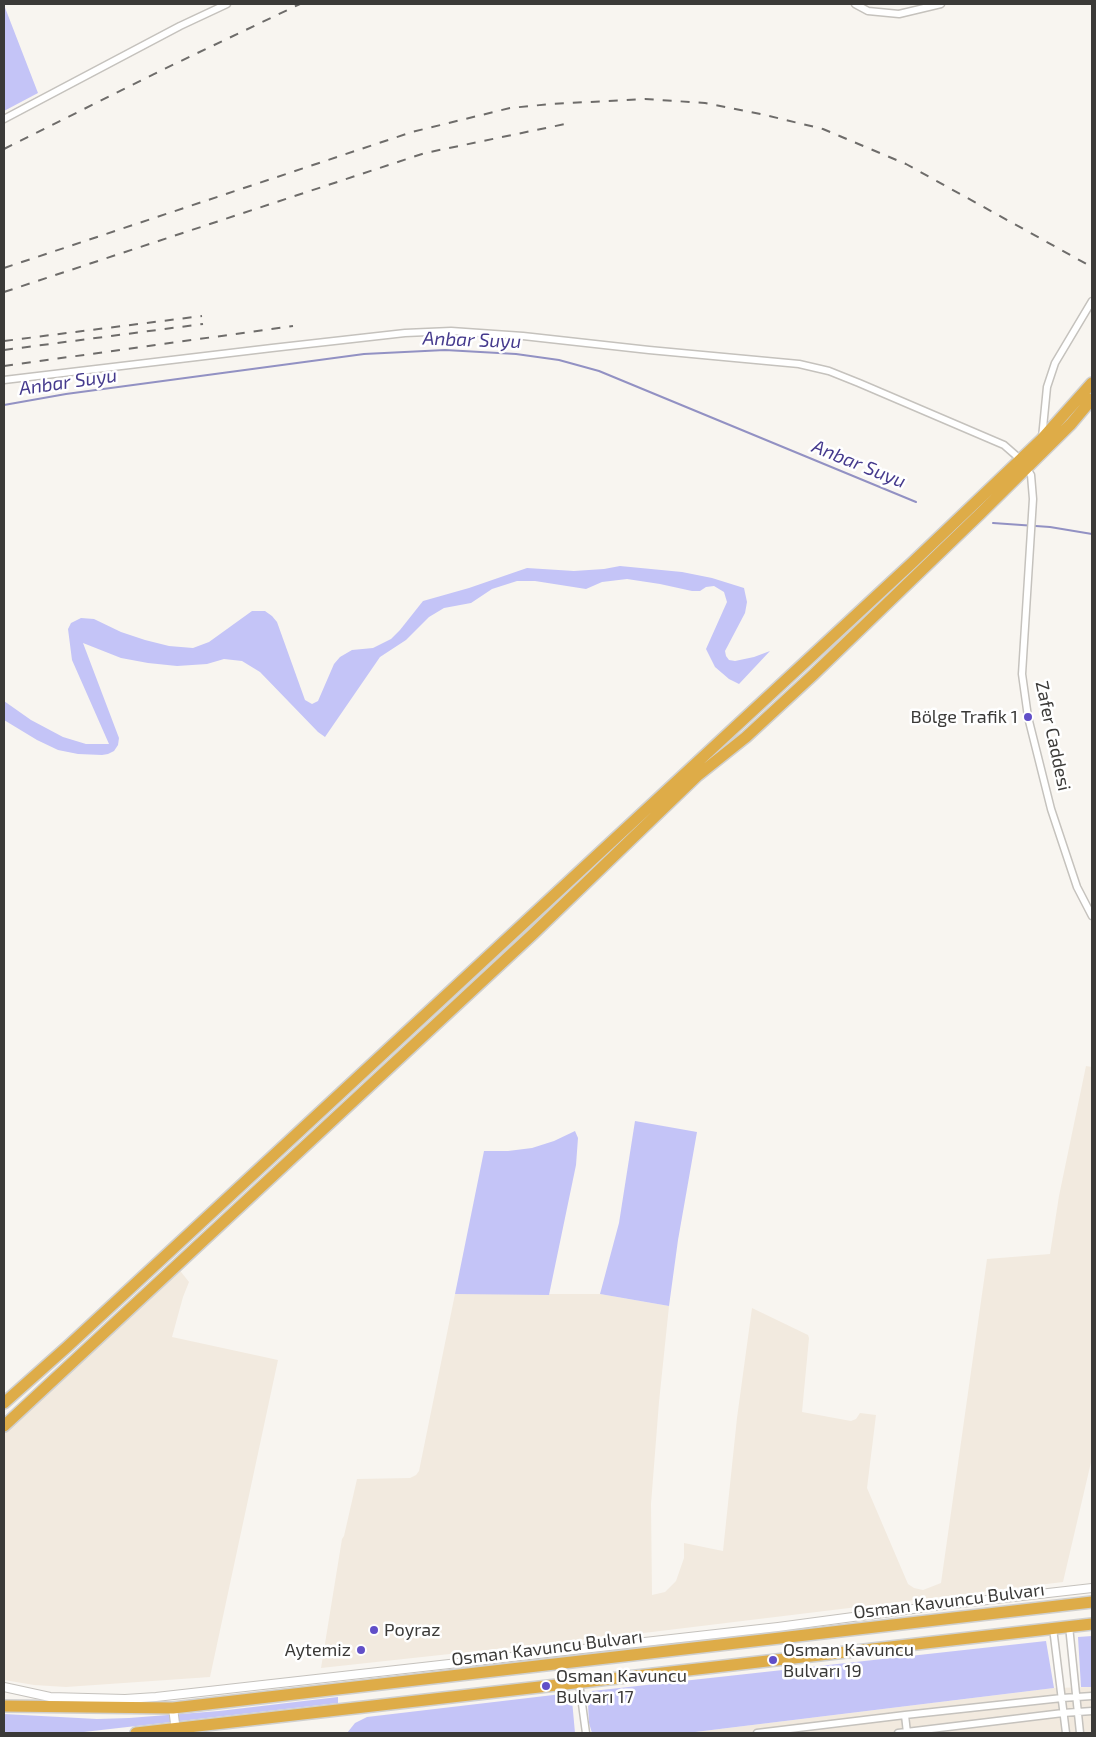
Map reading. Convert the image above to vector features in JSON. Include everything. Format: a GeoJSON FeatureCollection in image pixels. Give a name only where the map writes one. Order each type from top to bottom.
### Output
{"type":"FeatureCollection","features":[{"type":"Feature","properties":{"kind":"highway"},"geometry":{"type":"LineString","coordinates":[[4,1426],[533,934],[698,776],[753,731],[981,513],[1042,439],[1092,383]]}},
{"type":"Feature","properties":{"kind":"highway"},"geometry":{"type":"LineString","coordinates":[[4,1403],[67,1347],[969,508],[1071,424],[1092,399]]}},
{"type":"Feature","properties":{"kind":"highway","name":"Osman Kavuncu Bulvarı"},"geometry":{"type":"LineString","coordinates":[[4,1706],[173,1708],[1092,1602]]}},
{"type":"Feature","properties":{"kind":"highway"},"geometry":{"type":"LineString","coordinates":[[822,1621],[824,1633]]}},
{"type":"Feature","properties":{"kind":"highway"},"geometry":{"type":"LineString","coordinates":[[136,1733],[176,1731],[579,1682],[1092,1624]]}},
{"type":"Feature","properties":{"kind":"highway"},"geometry":{"type":"LineString","coordinates":[[390,1671],[392,1683]]}},
{"type":"Feature","properties":{"kind":"highway"},"geometry":{"type":"LineString","coordinates":[[232,1689],[233,1701]]}},
{"type":"Feature","properties":{"kind":"street"},"geometry":{"type":"LineString","coordinates":[[4,118],[180,26],[227,4]]}},
{"type":"Feature","properties":{"kind":"street"},"geometry":{"type":"LineString","coordinates":[[855,4],[868,11],[899,14],[941,4]]}},
{"type":"Feature","properties":{"kind":"street"},"geometry":{"type":"LineString","coordinates":[[1042,439],[1047,387],[1055,363],[1092,302]]}},
{"type":"Feature","properties":{"kind":"street"},"geometry":{"type":"LineString","coordinates":[[4,380],[405,333],[452,331],[514,335],[799,364],[829,371],[1004,445],[1023,463]]}},
{"type":"Feature","properties":{"kind":"street","name":"Zafer Caddesi"},"geometry":{"type":"LineString","coordinates":[[1023,463],[1031,475],[1033,499],[1022,674],[1028,717],[1052,809],[1077,886],[1092,916]]}},
{"type":"Feature","properties":{"kind":"street"},"geometry":{"type":"LineString","coordinates":[[4,1687],[50,1697],[125,1699],[390,1671],[1092,1588]]}},
{"type":"Feature","properties":{"kind":"street"},"geometry":{"type":"LineString","coordinates":[[1069,1626],[1080,1733]]}},
{"type":"Feature","properties":{"kind":"street"},"geometry":{"type":"LineString","coordinates":[[1053,1628],[1066,1733]]}},
{"type":"Feature","properties":{"kind":"street"},"geometry":{"type":"LineString","coordinates":[[579,1682],[586,1733]]}},
{"type":"Feature","properties":{"kind":"street"},"geometry":{"type":"LineString","coordinates":[[757,1733],[905,1715],[1092,1696]]}},
{"type":"Feature","properties":{"kind":"street"},"geometry":{"type":"LineString","coordinates":[[173,1708],[176,1731]]}},
{"type":"Feature","properties":{"kind":"street"},"geometry":{"type":"LineString","coordinates":[[898,1733],[1092,1711]]}},
{"type":"Feature","properties":{"kind":"street"},"geometry":{"type":"LineString","coordinates":[[905,1715],[907,1733]]}},
{"type":"Feature","properties":{"kind":"shaded area"},"geometry":{"type":"Polygon","coordinates":[[[4,5],[38,93],[4,111],[4,5]]]}},
{"type":"Feature","properties":{"kind":"shaded area"},"geometry":{"type":"Polygon","coordinates":[[[620,566],[682,572],[712,578],[744,588],[747,602],[745,613],[725,651],[726,656],[729,660],[735,661],[770,651],[739,684],[729,679],[715,667],[706,649],[727,602],[724,592],[714,586],[706,587],[700,591],[692,591],[627,579],[602,582],[586,589],[535,581],[517,581],[492,589],[471,603],[444,608],[429,617],[406,640],[380,657],[325,737],[260,672],[242,661],[224,659],[207,664],[177,666],[148,663],[121,658],[83,643],[119,738],[118,745],[114,751],[102,755],[78,754],[58,750],[4,720],[4,701],[31,720],[63,737],[86,744],[109,744],[72,660],[68,629],[71,623],[81,618],[94,619],[121,632],[145,640],[169,646],[193,648],[209,642],[252,611],[265,611],[277,622],[305,700],[312,704],[318,701],[334,664],[340,657],[352,650],[373,648],[391,639],[423,601],[469,588],[527,568],[574,571],[620,566]]]}},
{"type":"Feature","properties":{"kind":"shaded area"},"geometry":{"type":"Polygon","coordinates":[[[1086,1066],[1092,1067],[1092,1458],[1063,1582],[652,1632],[321,1668],[342,1539],[357,1479],[410,1478],[419,1471],[455,1294],[600,1294],[669,1306],[651,1504],[652,1595],[665,1592],[676,1581],[684,1558],[684,1543],[723,1551],[737,1418],[752,1308],[808,1335],[802,1412],[851,1421],[856,1419],[860,1413],[876,1415],[867,1488],[908,1584],[923,1590],[941,1583],[987,1259],[1050,1254],[1059,1196],[1086,1066]]]}},
{"type":"Feature","properties":{"kind":"shaded area"},"geometry":{"type":"Polygon","coordinates":[[[635,1121],[697,1132],[678,1240],[669,1306],[600,1294],[619,1223],[635,1121]]]}},
{"type":"Feature","properties":{"kind":"shaded area"},"geometry":{"type":"Polygon","coordinates":[[[575,1131],[578,1138],[576,1165],[549,1295],[455,1294],[484,1151],[532,1148],[554,1141],[575,1131]]]}},
{"type":"Feature","properties":{"kind":"shaded area"},"geometry":{"type":"Polygon","coordinates":[[[178,1268],[189,1282],[172,1337],[278,1360],[210,1677],[66,1687],[34,1685],[4,1680],[4,1428],[178,1268]]]}},
{"type":"Feature","properties":{"kind":"shaded area"},"geometry":{"type":"Polygon","coordinates":[[[1092,1636],[1092,1687],[1081,1687],[1078,1637],[1092,1636]]]}},
{"type":"Feature","properties":{"kind":"shaded area"},"geometry":{"type":"Polygon","coordinates":[[[1046,1641],[1054,1688],[687,1733],[592,1733],[589,1723],[588,1704],[592,1691],[1046,1641]]]}},
{"type":"Feature","properties":{"kind":"shaded area"},"geometry":{"type":"Polygon","coordinates":[[[1092,1687],[1092,1733],[687,1733],[1054,1688],[1092,1687]]]}},
{"type":"Feature","properties":{"kind":"shaded area"},"geometry":{"type":"Polygon","coordinates":[[[562,1694],[568,1695],[572,1700],[575,1733],[347,1733],[355,1723],[367,1717],[562,1694]]]}},
{"type":"Feature","properties":{"kind":"shaded area"},"geometry":{"type":"Polygon","coordinates":[[[338,1697],[338,1703],[75,1733],[4,1733],[4,1714],[97,1719],[129,1718],[219,1711],[338,1697]]]}},
{"type":"Feature","properties":{"kind":"waterway","name":"Anbar Suyu"},"geometry":{"type":"LineString","coordinates":[[4,405],[66,394],[364,354],[445,350],[516,354],[559,360],[599,371],[916,502]]}},
{"type":"Feature","properties":{"kind":"waterway"},"geometry":{"type":"LineString","coordinates":[[993,523],[1050,527],[1092,534]]}},
{"type":"Feature","properties":{"kind":"railway"},"geometry":{"type":"LineString","coordinates":[[4,149],[300,4]]}},
{"type":"Feature","properties":{"kind":"railway"},"geometry":{"type":"LineString","coordinates":[[4,268],[412,132],[510,108],[645,99],[705,103],[823,129],[906,164],[1092,267]]}},
{"type":"Feature","properties":{"kind":"railway"},"geometry":{"type":"LineString","coordinates":[[4,292],[425,153],[570,123]]}},
{"type":"Feature","properties":{"kind":"railway"},"geometry":{"type":"LineString","coordinates":[[4,341],[202,316]]}},
{"type":"Feature","properties":{"kind":"railway"},"geometry":{"type":"LineString","coordinates":[[4,350],[203,324]]}},
{"type":"Feature","properties":{"kind":"railway"},"geometry":{"type":"LineString","coordinates":[[4,366],[293,326]]}},
{"type":"Feature","properties":{"kind":"place","name":"Bölge Trafik 1"},"geometry":{"type":"Point","coordinates":[1028,717]}},
{"type":"Feature","properties":{"kind":"place","name":"Poyraz"},"geometry":{"type":"Point","coordinates":[374,1630]}},
{"type":"Feature","properties":{"kind":"place","name":"Aytemiz"},"geometry":{"type":"Point","coordinates":[361,1650]}},
{"type":"Feature","properties":{"kind":"place","name":"Osman Kavuncu Bulvarı 19"},"geometry":{"type":"Point","coordinates":[773,1660]}},
{"type":"Feature","properties":{"kind":"place","name":"Osman Kavuncu Bulvarı 17"},"geometry":{"type":"Point","coordinates":[546,1686]}}]}
